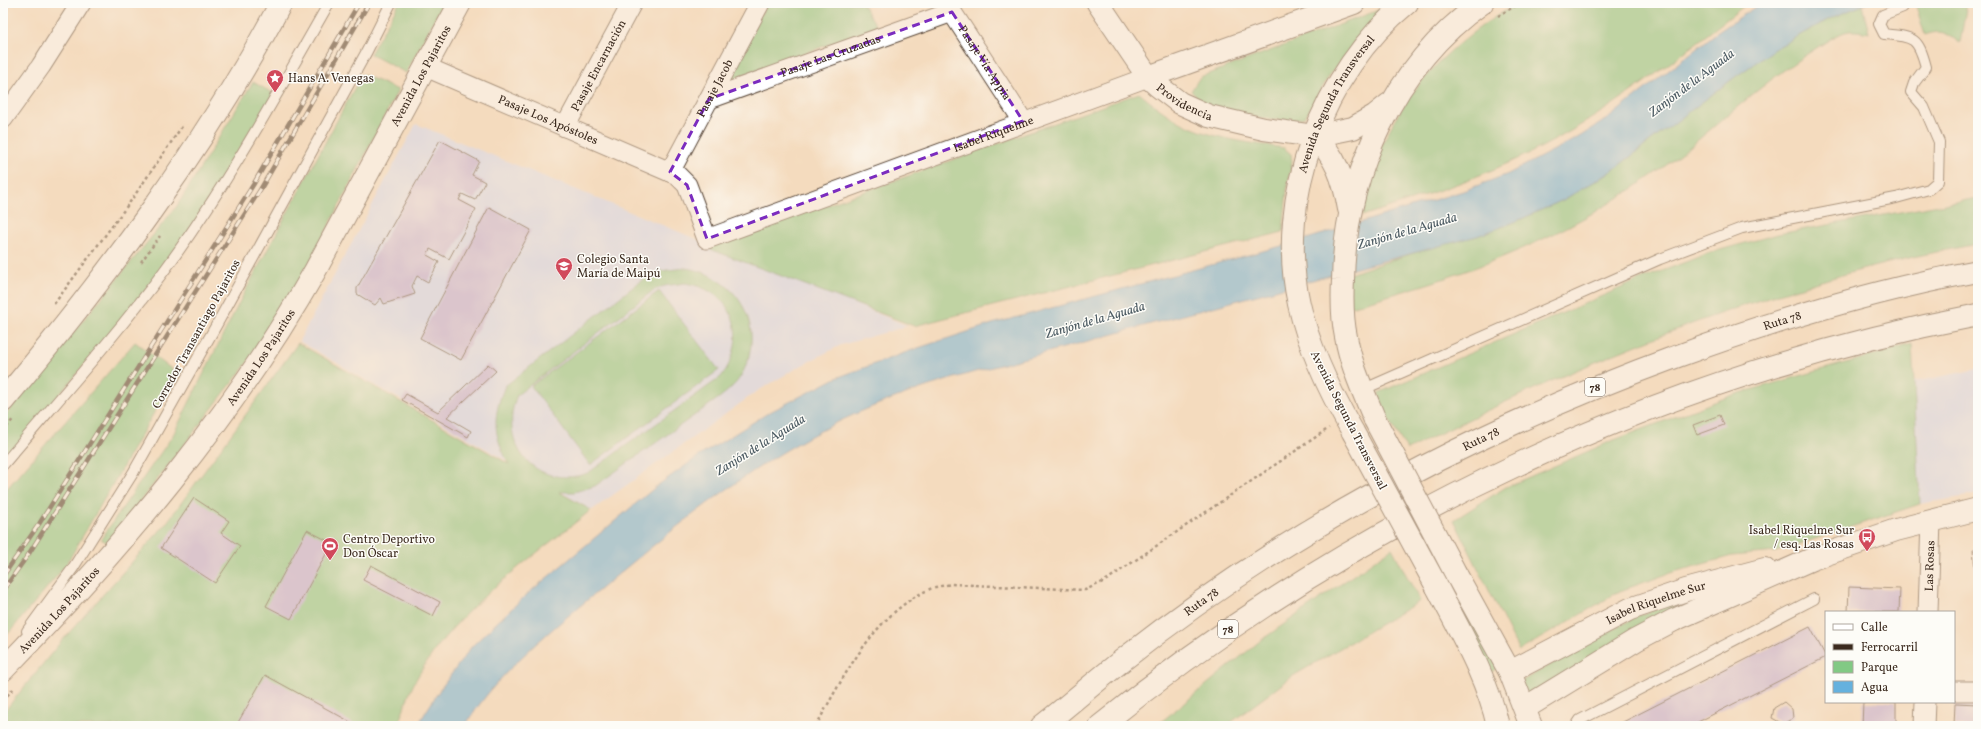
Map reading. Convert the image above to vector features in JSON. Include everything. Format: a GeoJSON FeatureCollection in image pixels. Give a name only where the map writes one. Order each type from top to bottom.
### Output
{"type":"FeatureCollection","features":[{"type":"Feature","properties":{"kind":"main road"},"geometry":{"type":"LineString","coordinates":[[3,402],[80,307],[168,188],[238,79],[280,3]]}},
{"type":"Feature","properties":{"kind":"main road","name":"Avenida Los Pajaritos"},"geometry":{"type":"LineString","coordinates":[[3,670],[80,588],[155,502],[249,378],[293,311],[312,278],[460,3]]}},
{"type":"Feature","properties":{"kind":"main road","name":"Providencia"},"geometry":{"type":"LineString","coordinates":[[1098,3],[1148,77],[1180,103],[1209,116],[1264,129],[1314,136],[1353,128],[1374,116],[1394,100]]}},
{"type":"Feature","properties":{"kind":"main road","name":"Isabel Riquelme"},"geometry":{"type":"LineString","coordinates":[[1148,77],[1354,3]]}},
{"type":"Feature","properties":{"kind":"main road","name":"Avenida Segunda Transversal"},"geometry":{"type":"LineString","coordinates":[[1407,3],[1376,34],[1353,62],[1328,105],[1314,136],[1298,188],[1294,222],[1294,260],[1298,303],[1306,332],[1343,429],[1437,587],[1470,652],[1490,697],[1497,722]]}},
{"type":"Feature","properties":{"kind":"main road","name":"Avenida Segunda Transversal"},"geometry":{"type":"LineString","coordinates":[[1489,10],[1458,23],[1421,60],[1394,100],[1368,153],[1354,191],[1349,214],[1342,296],[1346,338],[1352,364],[1362,390],[1456,574],[1510,672],[1528,717]]}},
{"type":"Feature","properties":{"kind":"main road"},"geometry":{"type":"LineString","coordinates":[[1314,136],[1326,149],[1337,165],[1346,195],[1349,214]]}},
{"type":"Feature","properties":{"kind":"main road","name":"Ruta 78"},"geometry":{"type":"LineString","coordinates":[[1042,726],[1125,658],[1243,574],[1326,522],[1460,448],[1571,397],[1721,340],[1827,307],[1978,271]]}},
{"type":"Feature","properties":{"kind":"main road","name":"78"},"geometry":{"type":"LineString","coordinates":[[1100,726],[1197,650],[1304,579],[1417,514],[1527,459],[1635,414],[1770,366],[1894,333],[1978,315]]}},
{"type":"Feature","properties":{"kind":"main road","name":"Isabel Riquelme Sur"},"geometry":{"type":"LineString","coordinates":[[1528,717],[1636,640],[1674,620],[1812,559],[1860,541],[1932,520],[1978,509]]}},
{"type":"Feature","properties":{"kind":"main road","name":"Isabel Riquelme Sur"},"geometry":{"type":"LineString","coordinates":[[1510,672],[1608,620],[1654,600],[1771,567],[1812,559]]}},
{"type":"Feature","properties":{"kind":"main road"},"geometry":{"type":"LineString","coordinates":[[1497,722],[1510,672]]}},
{"type":"Feature","properties":{"kind":"street"},"geometry":{"type":"LineString","coordinates":[[3,119],[41,66],[82,3]]}},
{"type":"Feature","properties":{"kind":"street","name":"Pasaje Encarnación"},"geometry":{"type":"LineString","coordinates":[[565,128],[632,3]]}},
{"type":"Feature","properties":{"kind":"street","name":"Pasaje Jacob"},"geometry":{"type":"LineString","coordinates":[[670,172],[760,3]]}},
{"type":"Feature","properties":{"kind":"street","name":"Pasaje Las Cruzadas"},"geometry":{"type":"LineString","coordinates":[[709,99],[949,8]]}},
{"type":"Feature","properties":{"kind":"street","name":"Pasaje Vía Appia"},"geometry":{"type":"LineString","coordinates":[[949,8],[1023,121]]}},
{"type":"Feature","properties":{"kind":"street","name":"Pasaje Los Apóstoles"},"geometry":{"type":"LineString","coordinates":[[426,68],[670,172]]}},
{"type":"Feature","properties":{"kind":"street","name":"Isabel Riquelme"},"geometry":{"type":"LineString","coordinates":[[670,172],[677,175],[687,185],[707,239],[1023,121],[1148,77]]}},
{"type":"Feature","properties":{"kind":"street","name":"Las Rosas"},"geometry":{"type":"LineString","coordinates":[[1928,611],[1932,520]]}},
{"type":"Feature","properties":{"kind":"street"},"geometry":{"type":"LineString","coordinates":[[1955,691],[1978,691]]}},
{"type":"Feature","properties":{"kind":"street"},"geometry":{"type":"LineString","coordinates":[[1924,726],[1925,703]]}},
{"type":"Feature","properties":{"kind":"lane"},"geometry":{"type":"LineString","coordinates":[[3,465],[163,272],[240,158],[304,49],[329,3]]}},
{"type":"Feature","properties":{"kind":"lane","name":"Corredor Transantiago Pajaritos"},"geometry":{"type":"LineString","coordinates":[[3,665],[73,568],[133,473],[233,296],[391,3]]}},
{"type":"Feature","properties":{"kind":"lane"},"geometry":{"type":"LineString","coordinates":[[1362,390],[1653,262],[1742,228],[1896,198],[1929,189],[1938,181],[1939,142],[1924,108],[1911,92],[1914,83],[1926,68],[1921,48],[1911,38],[1884,34],[1879,24],[1883,15],[1902,7]]}},
{"type":"Feature","properties":{"kind":"lane"},"geometry":{"type":"LineString","coordinates":[[1576,726],[1580,720],[1814,599]]}},
{"type":"Feature","properties":{"kind":"path"},"geometry":{"type":"LineString","coordinates":[[349,35],[367,3]]}},
{"type":"Feature","properties":{"kind":"path"},"geometry":{"type":"LineString","coordinates":[[1489,10],[1520,3]]}},
{"type":"Feature","properties":{"kind":"path"},"geometry":{"type":"LineString","coordinates":[[52,306],[130,202],[184,123]]}},
{"type":"Feature","properties":{"kind":"path"},"geometry":{"type":"LineString","coordinates":[[816,726],[849,665],[865,645],[888,619],[910,601],[930,589],[951,584],[1085,590],[1105,581],[1343,429]]}},
{"type":"Feature","properties":{"kind":"highlighted area"},"geometry":{"type":"Polygon","coordinates":[[[952,12],[1023,121],[707,239],[687,185],[670,172],[709,99],[952,12]]]}},
{"type":"Feature","properties":{"kind":"shaded area","name":"Colegio Santa María de Maipú"},"geometry":{"type":"Polygon","coordinates":[[[416,124],[908,326],[841,345],[802,365],[756,392],[592,510],[299,341],[416,124]]]}},
{"type":"Feature","properties":{"kind":"shaded area"},"geometry":{"type":"Polygon","coordinates":[[[1978,369],[1978,494],[1920,504],[1914,382],[1978,369]]]}},
{"type":"Feature","properties":{"kind":"green space"},"geometry":{"type":"Polygon","coordinates":[[[399,3],[443,3],[406,73],[370,54],[399,3]]]}},
{"type":"Feature","properties":{"kind":"green space"},"geometry":{"type":"Polygon","coordinates":[[[767,3],[862,3],[877,27],[723,83],[767,3]]]}},
{"type":"Feature","properties":{"kind":"green space"},"geometry":{"type":"Polygon","coordinates":[[[1519,3],[1748,3],[1629,93],[1579,126],[1553,141],[1483,174],[1435,192],[1362,216],[1368,186],[1376,160],[1387,135],[1415,89],[1452,50],[1473,32],[1519,3]]]}},
{"type":"Feature","properties":{"kind":"green space"},"geometry":{"type":"Polygon","coordinates":[[[1915,3],[1967,3],[1960,43],[1940,32],[1925,35],[1915,3]]]}},
{"type":"Feature","properties":{"kind":"green space"},"geometry":{"type":"Polygon","coordinates":[[[1862,5],[1869,33],[1857,31],[1845,32],[1801,58],[1785,69],[1666,165],[1639,185],[1610,203],[1552,235],[1491,262],[1433,282],[1350,307],[1343,276],[1432,247],[1477,236],[1517,221],[1563,200],[1609,173],[1735,77],[1778,47],[1833,17],[1862,5]]]}},
{"type":"Feature","properties":{"kind":"green space"},"geometry":{"type":"Polygon","coordinates":[[[1387,7],[1331,73],[1305,117],[1290,121],[1238,115],[1205,106],[1191,91],[1200,77],[1387,7]]]}},
{"type":"Feature","properties":{"kind":"green space"},"geometry":{"type":"Polygon","coordinates":[[[362,74],[398,90],[308,267],[266,339],[108,543],[101,539],[173,435],[241,299],[362,74]]]}},
{"type":"Feature","properties":{"kind":"green space"},"geometry":{"type":"Polygon","coordinates":[[[253,82],[278,96],[165,268],[3,462],[3,418],[177,206],[253,82]]]}},
{"type":"Feature","properties":{"kind":"green space"},"geometry":{"type":"Polygon","coordinates":[[[1139,93],[1163,112],[1190,127],[1225,138],[1284,148],[1291,154],[1292,161],[1287,190],[1283,232],[914,326],[707,248],[1139,93]]]}},
{"type":"Feature","properties":{"kind":"green space"},"geometry":{"type":"Polygon","coordinates":[[[1978,198],[1978,244],[1904,259],[1831,278],[1757,301],[1685,326],[1614,354],[1543,385],[1407,450],[1388,418],[1378,393],[1639,280],[1709,253],[1778,234],[1978,198]]]}},
{"type":"Feature","properties":{"kind":"green space","name":"Centro Deportivo Don Óscar"},"geometry":{"type":"Polygon","coordinates":[[[685,268],[703,273],[719,280],[732,291],[742,305],[749,320],[751,336],[749,354],[741,376],[719,398],[595,486],[574,492],[559,492],[591,510],[520,566],[474,606],[453,628],[434,651],[418,676],[409,694],[397,726],[3,726],[3,713],[59,644],[165,525],[298,343],[509,464],[500,444],[496,426],[498,407],[505,386],[646,277],[660,271],[685,268]],[[685,283],[664,286],[654,290],[517,395],[512,413],[512,430],[517,446],[526,459],[537,469],[552,475],[569,477],[588,473],[721,377],[730,362],[735,347],[736,332],[733,318],[726,306],[716,296],[702,288],[685,283]]]}},
{"type":"Feature","properties":{"kind":"green space"},"geometry":{"type":"Polygon","coordinates":[[[659,291],[719,370],[590,465],[531,386],[659,291]]]}},
{"type":"Feature","properties":{"kind":"green space"},"geometry":{"type":"Polygon","coordinates":[[[135,342],[177,373],[66,565],[3,640],[3,493],[135,342]]]}},
{"type":"Feature","properties":{"kind":"green space"},"geometry":{"type":"Polygon","coordinates":[[[1912,344],[1920,504],[1776,552],[1732,556],[1670,573],[1620,591],[1519,651],[1454,520],[1506,487],[1614,440],[1733,395],[1912,344]]]}},
{"type":"Feature","properties":{"kind":"green space"},"geometry":{"type":"Polygon","coordinates":[[[1423,531],[1498,667],[1489,674],[1417,536],[1423,531]]]}},
{"type":"Feature","properties":{"kind":"green space"},"geometry":{"type":"Polygon","coordinates":[[[1392,548],[1420,601],[1293,676],[1226,726],[1156,726],[1260,641],[1392,548]]]}},
{"type":"Feature","properties":{"kind":"green space"},"geometry":{"type":"Polygon","coordinates":[[[1676,603],[1676,617],[1529,697],[1520,682],[1639,615],[1676,603]]]}},
{"type":"Feature","properties":{"kind":"water","name":"Zanjón de la Aguada"},"geometry":{"type":"Polygon","coordinates":[[[1761,3],[1868,3],[1833,17],[1778,47],[1735,77],[1609,173],[1563,200],[1517,221],[1477,236],[957,377],[891,399],[828,427],[768,461],[739,481],[711,501],[630,565],[546,635],[510,668],[465,726],[417,726],[439,691],[472,646],[525,596],[658,485],[699,456],[768,413],[836,378],[918,348],[992,324],[1300,241],[1463,191],[1508,174],[1579,137],[1610,117],[1715,34],[1761,3]]]}},
{"type":"Feature","properties":{"kind":"building"},"geometry":{"type":"Polygon","coordinates":[[[440,140],[479,161],[472,175],[485,182],[475,200],[462,194],[459,200],[476,209],[449,259],[430,249],[427,255],[439,262],[428,282],[417,276],[412,286],[415,294],[384,304],[381,298],[375,305],[357,294],[357,288],[440,140]]]}},
{"type":"Feature","properties":{"kind":"building"},"geometry":{"type":"Polygon","coordinates":[[[489,207],[531,230],[461,360],[420,338],[489,207]]]}},
{"type":"Feature","properties":{"kind":"building"},"geometry":{"type":"Polygon","coordinates":[[[488,364],[496,371],[447,417],[471,431],[468,437],[402,400],[406,394],[438,412],[488,364]]]}},
{"type":"Feature","properties":{"kind":"building"},"geometry":{"type":"Polygon","coordinates":[[[1720,415],[1724,425],[1697,435],[1693,425],[1720,415]]]}},
{"type":"Feature","properties":{"kind":"building"},"geometry":{"type":"Polygon","coordinates":[[[194,498],[229,521],[221,533],[240,546],[215,583],[161,548],[194,498]]]}},
{"type":"Feature","properties":{"kind":"building"},"geometry":{"type":"Polygon","coordinates":[[[307,530],[332,543],[291,619],[266,606],[307,530]]]}},
{"type":"Feature","properties":{"kind":"building"},"geometry":{"type":"Polygon","coordinates":[[[1973,550],[1978,550],[1978,567],[1975,568],[1973,550]]]}},
{"type":"Feature","properties":{"kind":"building"},"geometry":{"type":"Polygon","coordinates":[[[371,565],[440,602],[433,616],[363,580],[371,565]]]}},
{"type":"Feature","properties":{"kind":"building"},"geometry":{"type":"Polygon","coordinates":[[[1849,587],[1900,589],[1899,611],[1848,611],[1849,587]]]}},
{"type":"Feature","properties":{"kind":"building"},"geometry":{"type":"Polygon","coordinates":[[[1810,627],[1825,655],[1825,658],[1690,726],[1615,726],[1810,627]]]}},
{"type":"Feature","properties":{"kind":"building"},"geometry":{"type":"Polygon","coordinates":[[[1976,644],[1978,644],[1978,659],[1976,659],[1976,644]]]}},
{"type":"Feature","properties":{"kind":"building"},"geometry":{"type":"Polygon","coordinates":[[[265,675],[358,726],[236,726],[265,675]]]}},
{"type":"Feature","properties":{"kind":"building"},"geometry":{"type":"Polygon","coordinates":[[[1784,702],[1792,709],[1793,718],[1783,724],[1772,718],[1774,708],[1784,702]]]}},
{"type":"Feature","properties":{"kind":"building"},"geometry":{"type":"Polygon","coordinates":[[[1863,703],[1896,703],[1896,726],[1862,726],[1863,703]]]}},
{"type":"Feature","properties":{"kind":"building"},"geometry":{"type":"Polygon","coordinates":[[[1955,703],[1978,704],[1977,726],[1954,726],[1955,703]]]}},
{"type":"Feature","properties":{"kind":"railway"},"geometry":{"type":"LineString","coordinates":[[3,576],[39,524],[253,185],[359,3]]}},
{"type":"Feature","properties":{"kind":"railway"},"geometry":{"type":"LineString","coordinates":[[3,590],[28,555],[260,190],[369,3]]}},
{"type":"Feature","properties":{"kind":"place","name":"Hans A. Venegas"},"geometry":{"type":"Point","coordinates":[275,93]}},
{"type":"Feature","properties":{"kind":"place","name":"Colegio Santa María de Maipú"},"geometry":{"type":"Point","coordinates":[564,281]}},
{"type":"Feature","properties":{"kind":"place","name":"Isabel Riquelme Sur / esq. Las Rosas"},"geometry":{"type":"Point","coordinates":[1867,552]}},
{"type":"Feature","properties":{"kind":"place","name":"Centro Deportivo Don Óscar"},"geometry":{"type":"Point","coordinates":[330,561]}}]}
